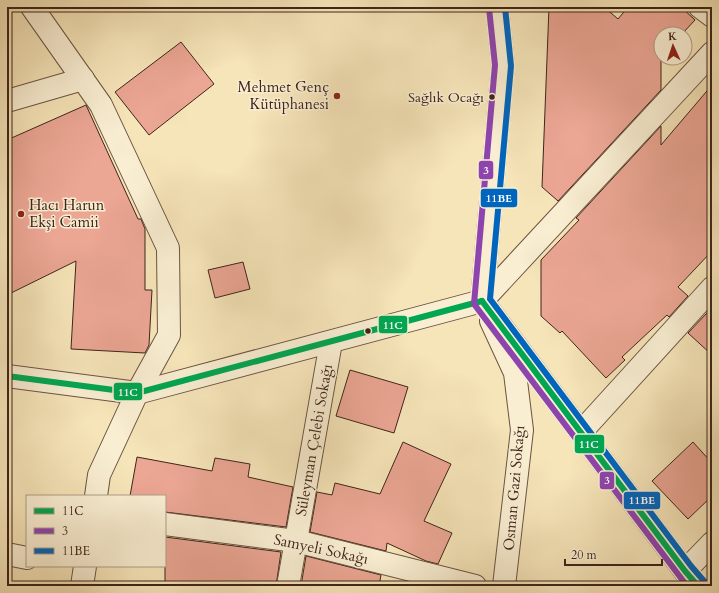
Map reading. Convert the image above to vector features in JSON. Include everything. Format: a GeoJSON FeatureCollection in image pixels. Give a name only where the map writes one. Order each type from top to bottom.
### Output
{"type":"FeatureCollection","features":[{"type":"Feature","properties":{"kind":"street"},"geometry":{"type":"LineString","coordinates":[[32,7],[101,105],[168,248],[169,335],[137,393],[99,475],[96,495]]}},
{"type":"Feature","properties":{"kind":"street"},"geometry":{"type":"LineString","coordinates":[[497,7],[503,65],[482,301],[692,578],[712,543]]}},
{"type":"Feature","properties":{"kind":"street"},"geometry":{"type":"LineString","coordinates":[[700,7],[712,16]]}},
{"type":"Feature","properties":{"kind":"street"},"geometry":{"type":"LineString","coordinates":[[7,376],[137,393],[482,301],[712,54]]}},
{"type":"Feature","properties":{"kind":"street"},"geometry":{"type":"LineString","coordinates":[[7,101],[82,79]]}},
{"type":"Feature","properties":{"kind":"street"},"geometry":{"type":"LineString","coordinates":[[581,432],[712,288]]}},
{"type":"Feature","properties":{"kind":"street","name":"Osman Gazi Sokağı"},"geometry":{"type":"LineString","coordinates":[[482,301],[515,373],[522,430],[504,586]]}},
{"type":"Feature","properties":{"kind":"street","name":"Süleyman Çelebi Sokağı"},"geometry":{"type":"LineString","coordinates":[[288,586],[331,342]]}},
{"type":"Feature","properties":{"kind":"street","name":"Samyeli Sokağı"},"geometry":{"type":"LineString","coordinates":[[166,524],[296,541],[475,586]]}},
{"type":"Feature","properties":{"kind":"street"},"geometry":{"type":"LineString","coordinates":[[7,554],[26,558]]}},
{"type":"Feature","properties":{"kind":"building"},"geometry":{"type":"Polygon","coordinates":[[[549,7],[604,7],[618,19],[628,7],[681,7],[695,20],[689,26],[653,26],[653,66],[661,66],[661,90],[558,201],[542,187],[549,7]]]}},
{"type":"Feature","properties":{"kind":"building"},"geometry":{"type":"Polygon","coordinates":[[[181,42],[214,84],[149,135],[115,92],[181,42]]]}},
{"type":"Feature","properties":{"kind":"building"},"geometry":{"type":"Polygon","coordinates":[[[712,85],[712,251],[678,287],[688,296],[669,317],[667,315],[622,357],[625,360],[606,378],[562,331],[560,333],[541,316],[541,260],[579,220],[576,218],[661,126],[661,145],[712,85]]]}},
{"type":"Feature","properties":{"kind":"building"},"geometry":{"type":"Polygon","coordinates":[[[86,105],[138,219],[141,219],[145,229],[145,290],[152,290],[149,345],[145,353],[71,349],[76,261],[7,295],[7,140],[86,105]]]}},
{"type":"Feature","properties":{"kind":"building"},"geometry":{"type":"Polygon","coordinates":[[[243,262],[250,289],[215,298],[208,270],[243,262]]]}},
{"type":"Feature","properties":{"kind":"building"},"geometry":{"type":"Polygon","coordinates":[[[707,313],[712,317],[712,355],[688,333],[707,313]]]}},
{"type":"Feature","properties":{"kind":"building"},"geometry":{"type":"Polygon","coordinates":[[[350,370],[408,387],[394,433],[336,416],[350,370]]]}},
{"type":"Feature","properties":{"kind":"building"},"geometry":{"type":"Polygon","coordinates":[[[403,442],[451,464],[424,521],[452,533],[438,564],[426,561],[387,543],[386,551],[310,532],[317,492],[332,495],[335,483],[380,494],[403,442]]]}},
{"type":"Feature","properties":{"kind":"building"},"geometry":{"type":"Polygon","coordinates":[[[693,442],[712,463],[712,496],[688,519],[652,481],[693,442]]]}},
{"type":"Feature","properties":{"kind":"building"},"geometry":{"type":"Polygon","coordinates":[[[137,457],[212,471],[215,458],[250,464],[248,477],[293,487],[286,527],[166,512],[166,495],[130,495],[137,457]]]}},
{"type":"Feature","properties":{"kind":"building"},"geometry":{"type":"Polygon","coordinates":[[[166,537],[281,552],[276,586],[165,586],[166,537]]]}},
{"type":"Feature","properties":{"kind":"building"},"geometry":{"type":"Polygon","coordinates":[[[306,556],[381,575],[379,586],[301,586],[306,556]]]}},
{"type":"Feature","properties":{"kind":"transit line","name":"11BE"},"geometry":{"type":"LineString","coordinates":[[505,7],[511,66],[490,299],[691,566],[704,581]]}},
{"type":"Feature","properties":{"kind":"transit line","name":"3"},"geometry":{"type":"LineString","coordinates":[[489,8],[495,65],[474,304],[687,586]]}},
{"type":"Feature","properties":{"kind":"transit line","name":"11C"},"geometry":{"type":"LineString","coordinates":[[482,301],[685,571],[698,586]]}},
{"type":"Feature","properties":{"kind":"transit line","name":"11C"},"geometry":{"type":"LineString","coordinates":[[7,376],[137,393],[482,301]]}},
{"type":"Feature","properties":{"kind":"place","name":"Mehmet Genç Kütüphanesi"},"geometry":{"type":"Point","coordinates":[337,96]}},
{"type":"Feature","properties":{"kind":"place","name":"Sağlık Ocağı"},"geometry":{"type":"Point","coordinates":[492,97]}},
{"type":"Feature","properties":{"kind":"place","name":"Hacı Harun Ekşi Camii"},"geometry":{"type":"Point","coordinates":[21,214]}}]}
